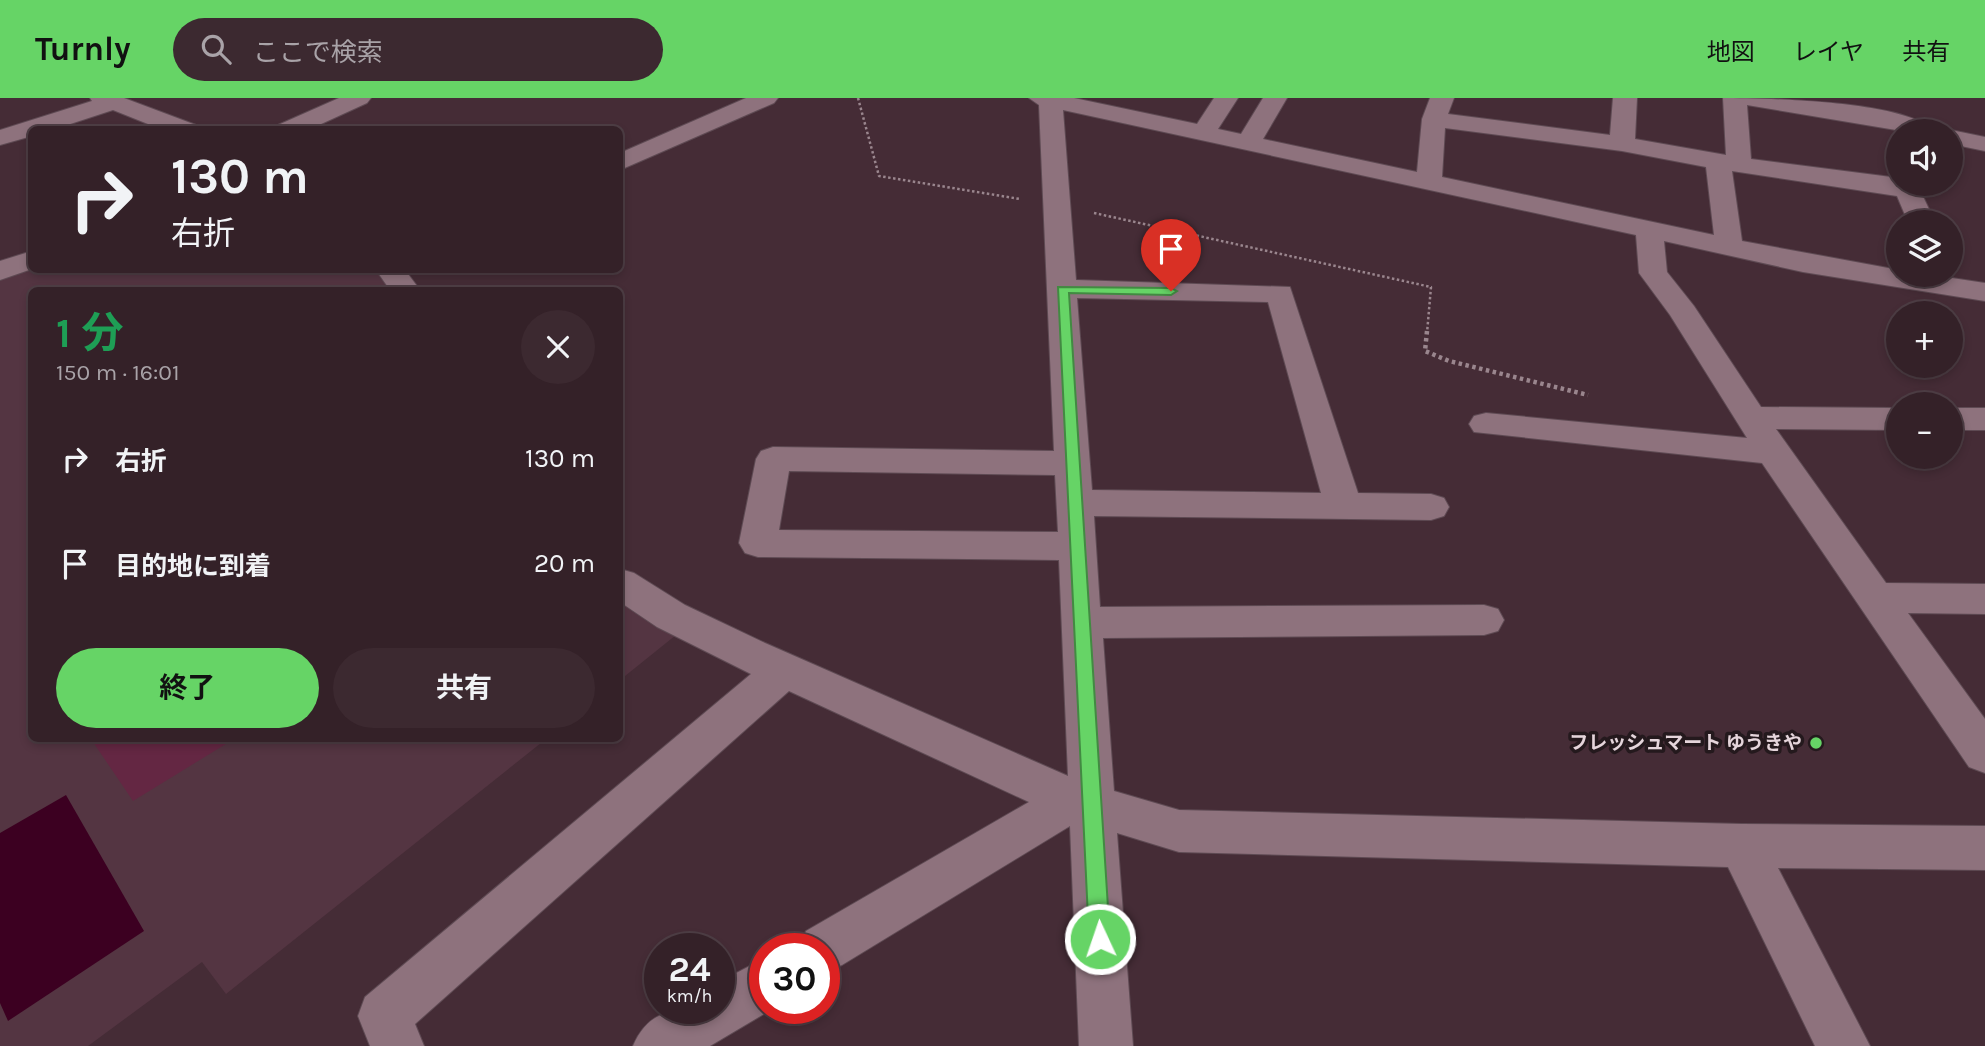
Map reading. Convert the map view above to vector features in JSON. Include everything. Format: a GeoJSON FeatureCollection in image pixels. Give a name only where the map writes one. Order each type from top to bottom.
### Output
{"type":"FeatureCollection","features":[{"type":"Feature","properties":{"kind":"street"},"geometry":{"type":"LineString","coordinates":[[296,126],[359,98]]}},
{"type":"Feature","properties":{"kind":"street"},"geometry":{"type":"LineString","coordinates":[[623,161],[766,98]]}},
{"type":"Feature","properties":{"kind":"street"},"geometry":{"type":"LineString","coordinates":[[1203,134],[1226,98]]}},
{"type":"Feature","properties":{"kind":"street"},"geometry":{"type":"LineString","coordinates":[[1248,144],[1275,98]]}},
{"type":"Feature","properties":{"kind":"street"},"geometry":{"type":"LineString","coordinates":[[1622,144],[1625,98]]}},
{"type":"Feature","properties":{"kind":"street"},"geometry":{"type":"LineString","coordinates":[[1728,247],[1729,163],[1748,98],[1886,119]]}},
{"type":"Feature","properties":{"kind":"street"},"geometry":{"type":"LineString","coordinates":[[1106,1046],[1083,803],[1081,623],[1077,546],[1062,289],[1046,99],[1803,263],[1886,273]]}},
{"type":"Feature","properties":{"kind":"street"},"geometry":{"type":"LineString","coordinates":[[34,126],[108,100],[176,126]]}},
{"type":"Feature","properties":{"kind":"street"},"geometry":{"type":"LineString","coordinates":[[1429,183],[1438,108],[1729,163],[1886,184]]}},
{"type":"Feature","properties":{"kind":"street"},"geometry":{"type":"LineString","coordinates":[[0,138],[28,128]]}},
{"type":"Feature","properties":{"kind":"street"},"geometry":{"type":"LineString","coordinates":[[1963,139],[1985,144]]}},
{"type":"Feature","properties":{"kind":"street"},"geometry":{"type":"LineString","coordinates":[[1649,231],[1653,273],[1683,312],[1773,452],[1985,754]]}},
{"type":"Feature","properties":{"kind":"street"},"geometry":{"type":"LineString","coordinates":[[0,271],[28,260]]}},
{"type":"Feature","properties":{"kind":"street"},"geometry":{"type":"LineString","coordinates":[[1963,286],[1985,292]]}},
{"type":"Feature","properties":{"kind":"street"},"geometry":{"type":"LineString","coordinates":[[1062,289],[1280,293],[1343,505]]}},
{"type":"Feature","properties":{"kind":"street"},"geometry":{"type":"LineString","coordinates":[[1750,418],[1886,419]]}},
{"type":"Feature","properties":{"kind":"street"},"geometry":{"type":"LineString","coordinates":[[1963,419],[1985,419]]}},
{"type":"Feature","properties":{"kind":"street"},"geometry":{"type":"LineString","coordinates":[[1486,424],[1773,452]]}},
{"type":"Feature","properties":{"kind":"street"},"geometry":{"type":"LineString","coordinates":[[1072,463],[774,459],[758,542],[1077,546]]}},
{"type":"Feature","properties":{"kind":"street"},"geometry":{"type":"LineString","coordinates":[[1074,503],[1431,506]]}},
{"type":"Feature","properties":{"kind":"street"},"geometry":{"type":"LineString","coordinates":[[623,585],[671,616],[1083,803],[1179,831],[1742,846],[1985,848]]}},
{"type":"Feature","properties":{"kind":"street"},"geometry":{"type":"LineString","coordinates":[[1875,598],[1985,599]]}},
{"type":"Feature","properties":{"kind":"street"},"geometry":{"type":"LineString","coordinates":[[1081,623],[1484,621]]}},
{"type":"Feature","properties":{"kind":"street"},"geometry":{"type":"LineString","coordinates":[[397,1046],[384,1016],[785,670]]}},
{"type":"Feature","properties":{"kind":"street"},"geometry":{"type":"LineString","coordinates":[[840,939],[1083,803]]}},
{"type":"Feature","properties":{"kind":"street"},"geometry":{"type":"LineString","coordinates":[[1742,846],[1843,1046]]}},
{"type":"Feature","properties":{"kind":"street"},"geometry":{"type":"LineString","coordinates":[[660,1046],[749,993]]}},
{"type":"Feature","properties":{"kind":"shaded area"},"geometry":{"type":"Polygon","coordinates":[[[28,266],[28,273],[377,273],[389,287],[28,287],[28,742],[542,742],[226,994],[202,962],[88,1046],[0,1046],[0,277],[28,266]]]}},
{"type":"Feature","properties":{"kind":"shaded area"},"geometry":{"type":"Polygon","coordinates":[[[623,603],[676,635],[623,678],[623,603]]]}},
{"type":"Feature","properties":{"kind":"shaded area"},"geometry":{"type":"Polygon","coordinates":[[[93,742],[229,742],[133,801],[93,742]]]}},
{"type":"Feature","properties":{"kind":"shaded area"},"geometry":{"type":"Polygon","coordinates":[[[66,795],[144,931],[8,1021],[0,1003],[0,833],[66,795]]]}},
{"type":"Feature","properties":{"kind":"place","name":"フレッシュマート ゆうきや"},"geometry":{"type":"Point","coordinates":[1816,743]}},
{"type":"Feature","properties":{"kind":"route"},"geometry":{"type":"LineString","coordinates":[[1100,939],[1062,289],[1171,291]]}}]}
